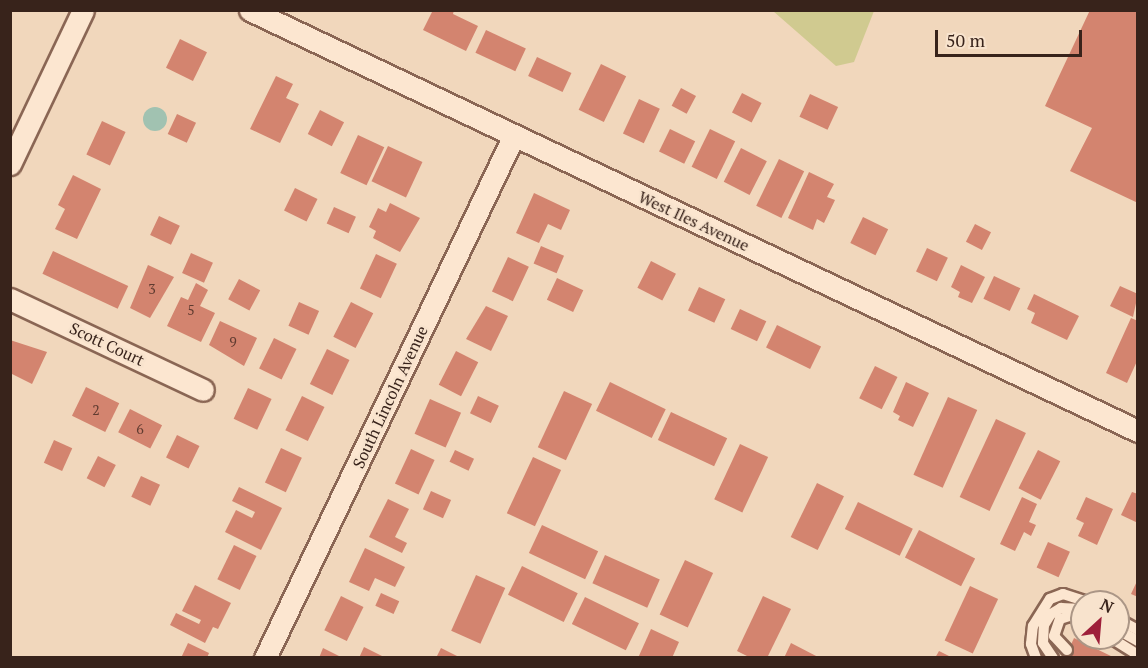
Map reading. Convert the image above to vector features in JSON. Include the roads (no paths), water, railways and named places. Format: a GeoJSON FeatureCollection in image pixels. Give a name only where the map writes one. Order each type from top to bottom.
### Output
{"type":"FeatureCollection","features":[{"type":"Feature","properties":{"kind":"street"},"geometry":{"type":"LineString","coordinates":[[10,164],[83,10]]}},
{"type":"Feature","properties":{"kind":"street","name":"West Iles Avenue"},"geometry":{"type":"LineString","coordinates":[[250,10],[1137,431]]}},
{"type":"Feature","properties":{"kind":"street","name":"South Lincoln Avenue"},"geometry":{"type":"LineString","coordinates":[[265,657],[513,135]]}},
{"type":"Feature","properties":{"kind":"street","name":"Scott Court"},"geometry":{"type":"LineString","coordinates":[[10,299],[203,390]]}},
{"type":"Feature","properties":{"kind":"lane"},"geometry":{"type":"LineString","coordinates":[[1036,657],[1031,644],[1033,626],[1050,599],[1063,594],[1070,596]]}},
{"type":"Feature","properties":{"kind":"lane"},"geometry":{"type":"LineString","coordinates":[[1053,657],[1043,642],[1047,620],[1061,608],[1070,608]]}},
{"type":"Feature","properties":{"kind":"lane"},"geometry":{"type":"LineString","coordinates":[[1067,650],[1054,636],[1060,619],[1070,616]]}}]}
